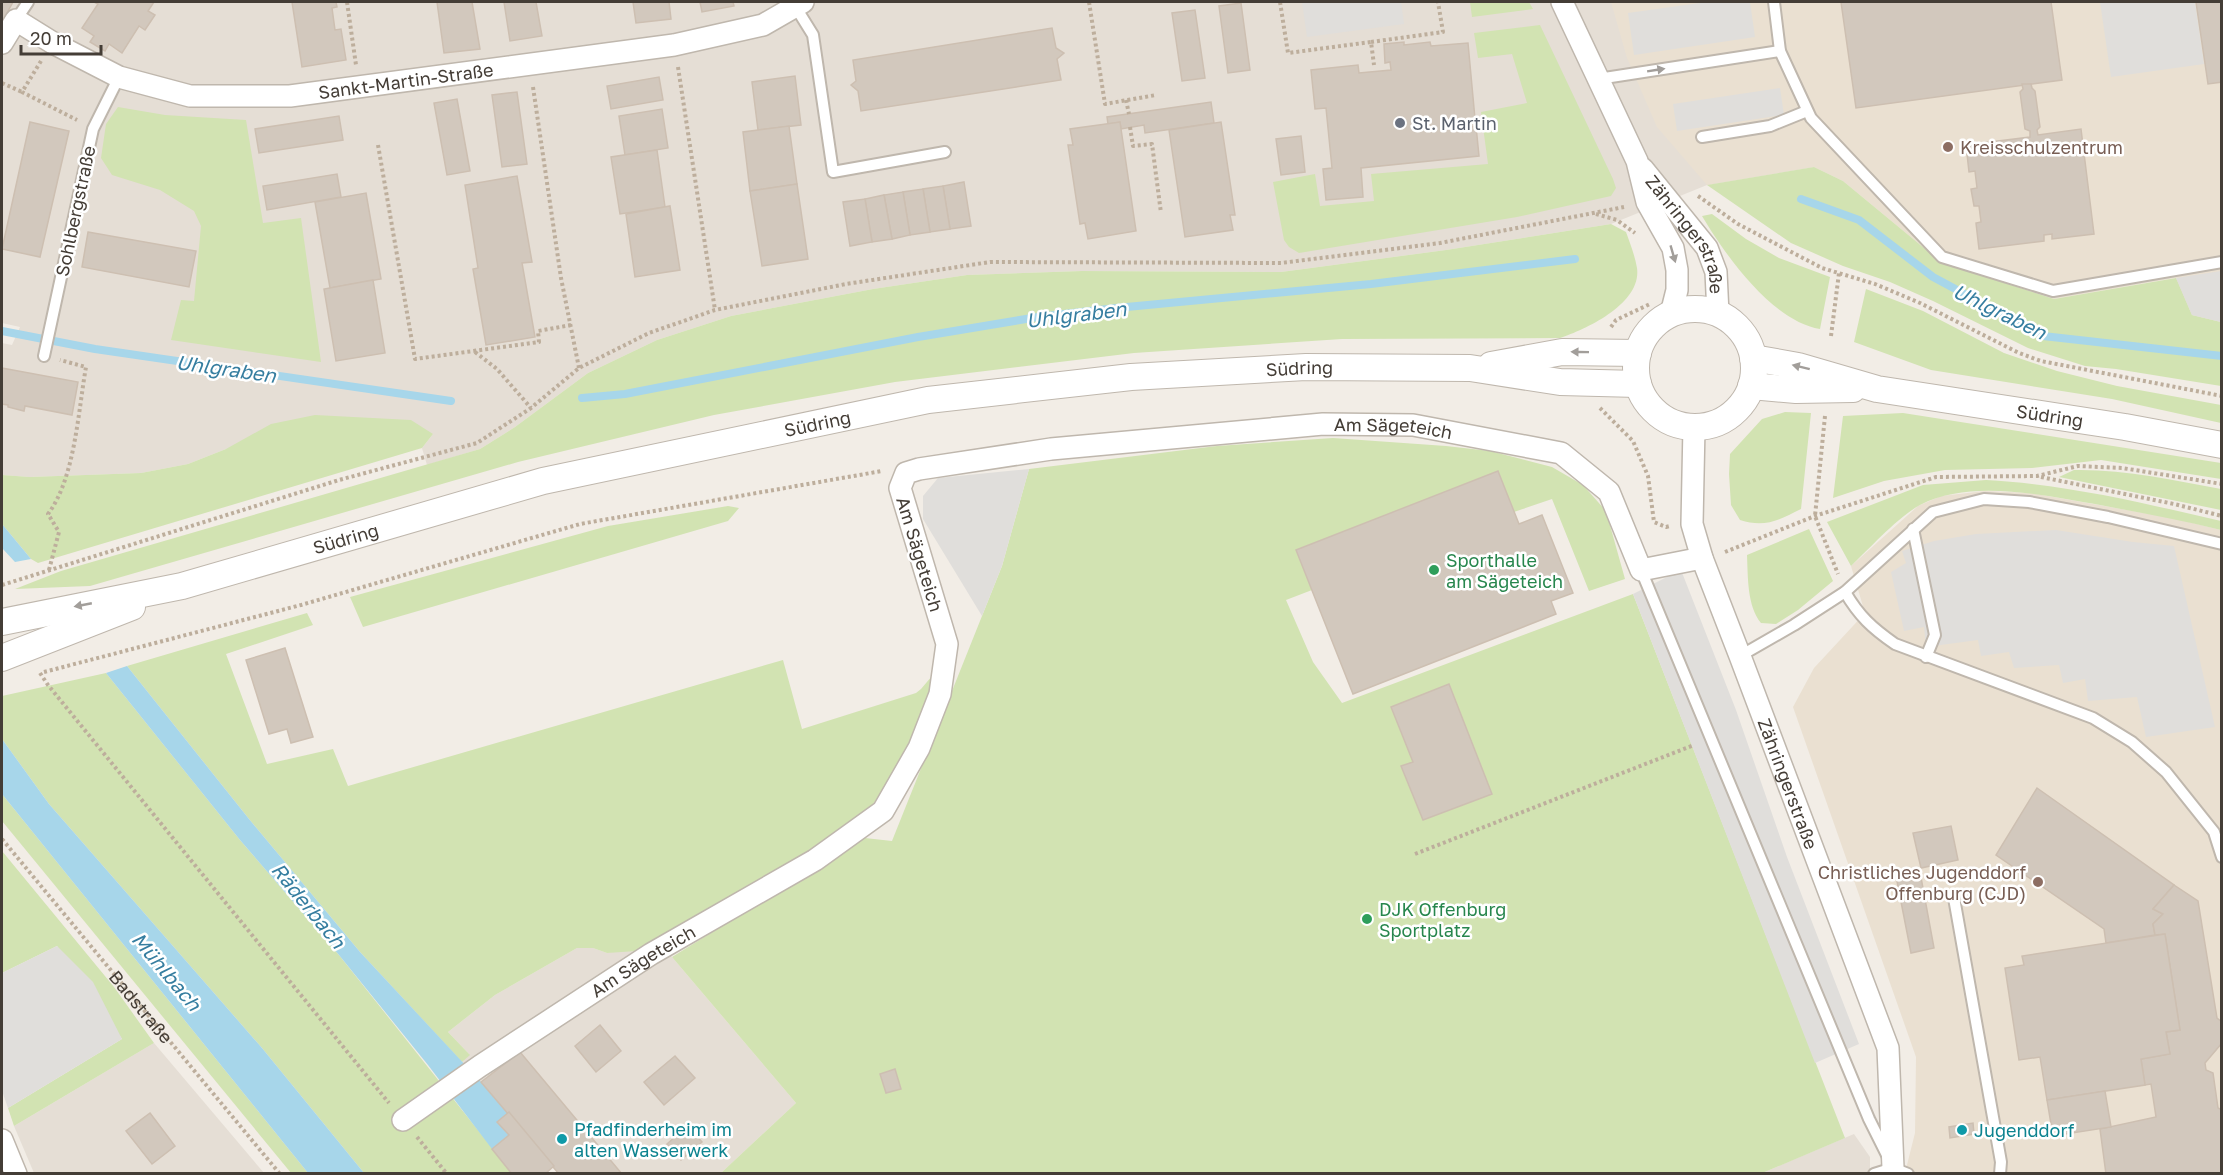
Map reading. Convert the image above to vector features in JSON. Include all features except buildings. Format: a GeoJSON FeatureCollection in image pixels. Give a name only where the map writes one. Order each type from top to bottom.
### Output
{"type":"FeatureCollection","features":[{"type":"Feature","properties":{"kind":"street","name":"Zähringerstraße"},"geometry":{"type":"LineString","coordinates":[[1564,2],[1637,161],[1647,202],[1672,248],[1677,270],[1677,290],[1671,314]]}},
{"type":"Feature","properties":{"kind":"street","name":"Sankt-Martin-Straße"},"geometry":{"type":"LineString","coordinates":[[16,20],[53,43],[119,77],[190,96],[290,96],[674,45],[763,25],[793,5]]}},
{"type":"Feature","properties":{"kind":"street"},"geometry":{"type":"LineString","coordinates":[[2,43],[16,20]]}},
{"type":"Feature","properties":{"kind":"street","name":"Zähringerstraße"},"geometry":{"type":"LineString","coordinates":[[1637,161],[1707,248],[1716,272],[1718,314]]}},
{"type":"Feature","properties":{"kind":"street"},"geometry":{"type":"LineString","coordinates":[[1690,310],[1718,314],[1740,330],[1750,346],[1753,358],[1751,386],[1744,401],[1732,414],[1714,424],[1694,428],[1680,425],[1656,412],[1647,402],[1638,384],[1636,372],[1638,353],[1643,340],[1656,324],[1671,314],[1690,310]]}},
{"type":"Feature","properties":{"kind":"street","name":"Südring"},"geometry":{"type":"LineString","coordinates":[[1470,368],[1562,352],[1638,353]]}},
{"type":"Feature","properties":{"kind":"street","name":"Südring"},"geometry":{"type":"LineString","coordinates":[[1753,358],[1798,366],[1877,389],[2113,426],[2222,446]]}},
{"type":"Feature","properties":{"kind":"street","name":"Südring"},"geometry":{"type":"LineString","coordinates":[[2,622],[182,586],[543,481],[928,400],[1131,377],[1306,367],[1470,368],[1560,382],[1638,384]]}},
{"type":"Feature","properties":{"kind":"street","name":"Südring"},"geometry":{"type":"LineString","coordinates":[[1751,386],[1796,390],[1877,389]]}},
{"type":"Feature","properties":{"kind":"street","name":"Am Sägeteich"},"geometry":{"type":"LineString","coordinates":[[403,1120],[444,1090],[651,954],[815,860],[883,811],[919,748],[940,694],[947,644],[900,488],[906,473],[919,469],[1051,449],[1323,424],[1413,425],[1560,453],[1609,492],[1641,570]]}},
{"type":"Feature","properties":{"kind":"street","name":"Zähringerstraße"},"geometry":{"type":"LineString","coordinates":[[1694,428],[1692,524],[1702,558],[1888,1048],[1891,1172]]}},
{"type":"Feature","properties":{"kind":"street"},"geometry":{"type":"LineString","coordinates":[[1641,570],[1702,558]]}},
{"type":"Feature","properties":{"kind":"street","name":"Südring"},"geometry":{"type":"LineString","coordinates":[[2,658],[67,634],[182,586]]}},
{"type":"Feature","properties":{"kind":"street"},"geometry":{"type":"LineString","coordinates":[[2,1140],[16,1173]]}},
{"type":"Feature","properties":{"kind":"lane"},"geometry":{"type":"LineString","coordinates":[[16,20],[28,2]]}},
{"type":"Feature","properties":{"kind":"lane"},"geometry":{"type":"LineString","coordinates":[[1774,2],[1780,51],[1807,111],[1942,257],[2053,291],[2222,262]]}},
{"type":"Feature","properties":{"kind":"lane"},"geometry":{"type":"LineString","coordinates":[[793,5],[813,35],[832,172],[945,152]]}},
{"type":"Feature","properties":{"kind":"lane"},"geometry":{"type":"LineString","coordinates":[[1598,79],[1780,51]]}},
{"type":"Feature","properties":{"kind":"lane","name":"Sohlbergstraße"},"geometry":{"type":"LineString","coordinates":[[45,353],[93,129],[119,77]]}},
{"type":"Feature","properties":{"kind":"lane"},"geometry":{"type":"LineString","coordinates":[[1702,137],[1770,126],[1807,111]]}},
{"type":"Feature","properties":{"kind":"lane"},"geometry":{"type":"LineString","coordinates":[[1740,656],[1845,592],[1933,512],[1984,499],[2029,502],[2108,517],[2222,544]]}},
{"type":"Feature","properties":{"kind":"lane"},"geometry":{"type":"LineString","coordinates":[[1913,529],[1935,635],[1926,657]]}},
{"type":"Feature","properties":{"kind":"lane"},"geometry":{"type":"LineString","coordinates":[[1641,570],[1891,1172]]}},
{"type":"Feature","properties":{"kind":"lane"},"geometry":{"type":"LineString","coordinates":[[1845,592],[1857,613],[1874,630],[1895,644],[2093,718],[2132,741],[2166,772],[2214,832],[2222,857]]}},
{"type":"Feature","properties":{"kind":"lane"},"geometry":{"type":"LineString","coordinates":[[1954,898],[2001,1162],[2000,1173]]}},
{"type":"Feature","properties":{"kind":"path"},"geometry":{"type":"LineString","coordinates":[[347,2],[358,87]]}},
{"type":"Feature","properties":{"kind":"path"},"geometry":{"type":"LineString","coordinates":[[1089,2],[1104,104],[1156,95]]}},
{"type":"Feature","properties":{"kind":"path"},"geometry":{"type":"LineString","coordinates":[[1280,2],[1288,53],[1443,32],[1438,2]]}},
{"type":"Feature","properties":{"kind":"path"},"geometry":{"type":"LineString","coordinates":[[1371,42],[1374,65]]}},
{"type":"Feature","properties":{"kind":"path"},"geometry":{"type":"LineString","coordinates":[[22,92],[53,43]]}},
{"type":"Feature","properties":{"kind":"path"},"geometry":{"type":"LineString","coordinates":[[674,45],[715,310]]}},
{"type":"Feature","properties":{"kind":"path"},"geometry":{"type":"LineString","coordinates":[[530,65],[561,278],[579,368]]}},
{"type":"Feature","properties":{"kind":"path"},"geometry":{"type":"LineString","coordinates":[[2,83],[93,129]]}},
{"type":"Feature","properties":{"kind":"path"},"geometry":{"type":"LineString","coordinates":[[1126,100],[1128,114]]}},
{"type":"Feature","properties":{"kind":"path"},"geometry":{"type":"LineString","coordinates":[[1130,127],[1133,146],[1152,144],[1161,213]]}},
{"type":"Feature","properties":{"kind":"path"},"geometry":{"type":"LineString","coordinates":[[378,145],[415,359],[539,342],[538,331],[571,324]]}},
{"type":"Feature","properties":{"kind":"path"},"geometry":{"type":"LineString","coordinates":[[1695,194],[1738,224],[1822,268],[1875,284],[1920,303],[2019,354],[2041,362],[2222,396]]}},
{"type":"Feature","properties":{"kind":"path"},"geometry":{"type":"LineString","coordinates":[[2,585],[339,480],[477,443],[531,408],[579,368],[649,333],[715,310],[846,284],[990,262],[1281,263],[1440,243],[1647,202]]}},
{"type":"Feature","properties":{"kind":"path"},"geometry":{"type":"LineString","coordinates":[[1831,336],[1839,273]]}},
{"type":"Feature","properties":{"kind":"path"},"geometry":{"type":"LineString","coordinates":[[474,351],[496,369],[531,408]]}},
{"type":"Feature","properties":{"kind":"path"},"geometry":{"type":"LineString","coordinates":[[45,353],[86,367],[67,479],[58,501],[48,514],[59,532],[49,570]]}},
{"type":"Feature","properties":{"kind":"path"},"geometry":{"type":"LineString","coordinates":[[1825,415],[1815,516],[1845,592]]}},
{"type":"Feature","properties":{"kind":"path"},"geometry":{"type":"LineString","coordinates":[[2122,468],[2222,484]]}},
{"type":"Feature","properties":{"kind":"path"},"geometry":{"type":"LineString","coordinates":[[31,675],[301,605],[580,524],[878,471],[906,473]]}},
{"type":"Feature","properties":{"kind":"path"},"geometry":{"type":"LineString","coordinates":[[2037,476],[2222,516]]}},
{"type":"Feature","properties":{"kind":"path"},"geometry":{"type":"LineString","coordinates":[[1702,558],[1727,552],[1815,516]]}},
{"type":"Feature","properties":{"kind":"path"},"geometry":{"type":"LineString","coordinates":[[40,673],[447,1173]]}},
{"type":"Feature","properties":{"kind":"path"},"geometry":{"type":"LineString","coordinates":[[1415,854],[1711,739]]}},
{"type":"Feature","properties":{"kind":"path","name":"Badstraße"},"geometry":{"type":"LineString","coordinates":[[2,839],[280,1173]]}},
{"type":"Feature","properties":{"kind":"shaded area"},"geometry":{"type":"Polygon","coordinates":[[[2,2],[2221,2],[1813,167],[1707,185],[1611,224],[1446,250],[1281,272],[1082,271],[967,275],[873,289],[731,316],[657,340],[588,373],[515,427],[480,449],[427,465],[422,448],[433,434],[226,449],[188,464],[141,473],[30,477],[2,475],[2,343],[12,345],[20,327],[2,323],[2,2]]]}},
{"type":"Feature","properties":{"kind":"shaded area"},"geometry":{"type":"Polygon","coordinates":[[[1302,2],[1401,2],[1404,24],[1307,37],[1302,2]]]}},
{"type":"Feature","properties":{"kind":"shaded area","name":"Kreisschulzentrum"},"geometry":{"type":"Polygon","coordinates":[[[1611,2],[2221,2],[2221,322],[2192,315],[2175,278],[2054,299],[1941,262],[1843,181],[1814,167],[1707,185],[1657,127],[1627,58],[1611,2]]]}},
{"type":"Feature","properties":{"kind":"shaded area"},"geometry":{"type":"Polygon","coordinates":[[[1707,2],[1750,2],[1755,37],[1634,55],[1628,13],[1707,2]]]}},
{"type":"Feature","properties":{"kind":"shaded area"},"geometry":{"type":"Polygon","coordinates":[[[2100,2],[2195,2],[2204,64],[2111,77],[2100,2]]]}},
{"type":"Feature","properties":{"kind":"shaded area"},"geometry":{"type":"Polygon","coordinates":[[[1780,88],[1784,115],[1677,131],[1673,104],[1780,88]]]}},
{"type":"Feature","properties":{"kind":"shaded area"},"geometry":{"type":"Polygon","coordinates":[[[2221,271],[2221,322],[2192,315],[2176,278],[2221,271]]]}},
{"type":"Feature","properties":{"kind":"shaded area"},"geometry":{"type":"Polygon","coordinates":[[[1029,469],[1002,566],[982,616],[923,519],[923,496],[938,478],[1029,469]]]}},
{"type":"Feature","properties":{"kind":"shaded area","name":"Christliches Jugenddorf Offenburg (CJD)"},"geometry":{"type":"Polygon","coordinates":[[[1985,491],[2030,493],[2173,518],[2221,530],[2221,1173],[1905,1173],[1915,1133],[1916,1057],[1793,707],[1814,668],[1865,613],[1851,566],[1918,506],[1941,496],[1985,491]]]}},
{"type":"Feature","properties":{"kind":"shaded area"},"geometry":{"type":"Polygon","coordinates":[[[2056,530],[2174,546],[2215,727],[2146,737],[2137,697],[2088,701],[2085,679],[2063,683],[2059,665],[2014,668],[2009,652],[1981,656],[1978,640],[1926,647],[1924,627],[1904,631],[1891,572],[1906,563],[1902,551],[1934,541],[1976,534],[2056,530]]]}},
{"type":"Feature","properties":{"kind":"shaded area"},"geometry":{"type":"Polygon","coordinates":[[[1681,570],[1736,710],[1787,857],[1859,1044],[1815,1063],[1633,594],[1681,570]]]}},
{"type":"Feature","properties":{"kind":"shaded area"},"geometry":{"type":"Polygon","coordinates":[[[663,942],[672,957],[796,1103],[721,1173],[559,1173],[462,1062],[469,1054],[448,1032],[495,995],[577,948],[593,948],[607,953],[663,942]]]}},
{"type":"Feature","properties":{"kind":"shaded area"},"geometry":{"type":"Polygon","coordinates":[[[57,946],[93,982],[122,1039],[8,1108],[2,1091],[2,973],[57,946]]]}},
{"type":"Feature","properties":{"kind":"shaded area"},"geometry":{"type":"Polygon","coordinates":[[[154,1043],[264,1173],[34,1173],[14,1126],[154,1043]]]}},
{"type":"Feature","properties":{"kind":"shaded area"},"geometry":{"type":"Polygon","coordinates":[[[1854,1134],[1870,1157],[1870,1173],[1760,1174],[1854,1134]]]}},
{"type":"Feature","properties":{"kind":"green space"},"geometry":{"type":"Polygon","coordinates":[[[1470,2],[1529,2],[1533,9],[1472,17],[1470,2]]]}},
{"type":"Feature","properties":{"kind":"green space"},"geometry":{"type":"Polygon","coordinates":[[[1540,25],[1613,179],[1616,188],[1611,196],[1517,217],[1299,253],[1289,247],[1284,240],[1273,182],[1315,174],[1320,206],[1374,201],[1371,174],[1488,164],[1481,112],[1527,103],[1512,54],[1478,58],[1474,33],[1540,25]]]}},
{"type":"Feature","properties":{"kind":"green space"},"geometry":{"type":"Polygon","coordinates":[[[118,107],[165,115],[246,120],[263,223],[301,218],[321,362],[171,340],[181,300],[194,301],[201,226],[194,211],[160,190],[112,175],[101,158],[106,124],[118,107]]]}},
{"type":"Feature","properties":{"kind":"green space"},"geometry":{"type":"Polygon","coordinates":[[[1814,167],[1843,181],[1941,262],[2054,299],[2176,278],[2192,315],[2221,322],[2221,386],[2085,366],[2028,348],[1933,301],[1791,243],[1707,185],[1814,167]]]}},
{"type":"Feature","properties":{"kind":"green space"},"geometry":{"type":"Polygon","coordinates":[[[1712,214],[1746,239],[1779,258],[1830,277],[1820,329],[1785,314],[1752,284],[1737,267],[1702,216],[1712,214]]]}},
{"type":"Feature","properties":{"kind":"green space"},"geometry":{"type":"Polygon","coordinates":[[[1611,224],[1626,232],[1636,263],[1636,281],[1631,292],[1610,313],[1560,338],[1342,339],[1134,353],[895,382],[714,415],[518,462],[90,586],[15,589],[61,571],[480,449],[515,427],[588,373],[657,340],[731,316],[873,289],[967,275],[1082,271],[1281,272],[1446,250],[1611,224]]]}},
{"type":"Feature","properties":{"kind":"green space"},"geometry":{"type":"Polygon","coordinates":[[[1866,289],[1923,311],[2004,353],[2057,371],[2117,386],[2221,405],[2221,423],[2112,399],[1931,370],[1854,342],[1866,289]]]}},
{"type":"Feature","properties":{"kind":"green space"},"geometry":{"type":"Polygon","coordinates":[[[1785,412],[1811,413],[1801,509],[1764,523],[1740,520],[1731,505],[1730,454],[1762,419],[1785,412]]]}},
{"type":"Feature","properties":{"kind":"green space"},"geometry":{"type":"Polygon","coordinates":[[[1903,413],[2221,463],[2221,479],[2101,460],[2032,468],[1945,470],[1884,481],[1833,498],[1843,416],[1903,413]]]}},
{"type":"Feature","properties":{"kind":"green space"},"geometry":{"type":"Polygon","coordinates":[[[315,415],[411,420],[433,434],[422,448],[38,563],[31,559],[2,524],[2,475],[30,477],[141,473],[188,464],[226,449],[271,424],[315,415]]]}},
{"type":"Feature","properties":{"kind":"green space","name":"DJK Offenburg Sportplatz"},"geometry":{"type":"Polygon","coordinates":[[[1333,438],[1490,451],[1552,467],[1583,485],[1606,511],[1625,579],[1589,591],[1552,499],[1514,512],[1498,471],[1296,550],[1312,590],[1286,600],[1313,662],[1342,703],[1633,594],[1845,1138],[1760,1174],[721,1173],[796,1103],[672,957],[865,838],[892,841],[1002,566],[1029,469],[1217,446],[1333,438]]]}},
{"type":"Feature","properties":{"kind":"green space"},"geometry":{"type":"Polygon","coordinates":[[[2074,470],[2129,473],[2221,489],[2221,510],[2059,477],[2074,470]]]}},
{"type":"Feature","properties":{"kind":"green space"},"geometry":{"type":"Polygon","coordinates":[[[1986,480],[2075,490],[2134,501],[2221,521],[2221,530],[2033,494],[1962,492],[1940,497],[1911,510],[1851,566],[1827,522],[1923,485],[1986,480]]]}},
{"type":"Feature","properties":{"kind":"green space"},"geometry":{"type":"Polygon","coordinates":[[[728,506],[739,508],[728,521],[363,627],[350,597],[608,526],[728,506]]]}},
{"type":"Feature","properties":{"kind":"green space"},"geometry":{"type":"Polygon","coordinates":[[[1809,529],[1833,581],[1798,610],[1776,624],[1761,623],[1751,600],[1747,555],[1809,529]]]}},
{"type":"Feature","properties":{"kind":"green space"},"geometry":{"type":"Polygon","coordinates":[[[307,613],[313,625],[226,654],[267,764],[333,749],[348,786],[783,660],[802,729],[916,693],[932,676],[931,697],[907,753],[870,809],[828,840],[651,950],[607,953],[593,948],[577,948],[495,995],[448,1032],[470,1055],[462,1062],[360,952],[249,819],[127,666],[307,613]]]}},
{"type":"Feature","properties":{"kind":"green space"},"geometry":{"type":"Polygon","coordinates":[[[106,673],[240,840],[339,955],[512,1173],[364,1173],[262,1048],[49,804],[2,739],[2,696],[106,673]]]}},
{"type":"Feature","properties":{"kind":"green space"},"geometry":{"type":"Polygon","coordinates":[[[2,794],[308,1173],[291,1173],[2,821],[2,794]]]}},
{"type":"Feature","properties":{"kind":"green space"},"geometry":{"type":"Polygon","coordinates":[[[2,851],[114,987],[154,1043],[14,1126],[8,1108],[122,1039],[57,946],[2,973],[2,851]]]}},
{"type":"Feature","properties":{"kind":"water"},"geometry":{"type":"Polygon","coordinates":[[[2,524],[31,559],[15,562],[2,548],[2,524]]]}},
{"type":"Feature","properties":{"kind":"water","name":"Räderbach"},"geometry":{"type":"Polygon","coordinates":[[[127,666],[249,819],[360,952],[509,1112],[498,1122],[509,1135],[492,1149],[339,955],[240,840],[106,673],[127,666]]]}},
{"type":"Feature","properties":{"kind":"water","name":"Mühlbach"},"geometry":{"type":"Polygon","coordinates":[[[2,739],[49,804],[262,1048],[364,1173],[308,1173],[2,794],[2,739]]]}},
{"type":"Feature","properties":{"kind":"waterway","name":"Uhlgraben"},"geometry":{"type":"LineString","coordinates":[[1801,199],[1859,220],[1933,277],[2043,336],[2222,356]]}},
{"type":"Feature","properties":{"kind":"waterway","name":"Uhlgraben"},"geometry":{"type":"LineString","coordinates":[[582,398],[625,394],[918,337],[1038,317],[1371,284],[1575,259]]}},
{"type":"Feature","properties":{"kind":"waterway","name":"Uhlgraben"},"geometry":{"type":"LineString","coordinates":[[2,331],[95,349],[451,401]]}},
{"type":"Feature","properties":{"kind":"place","name":"St. Martin"},"geometry":{"type":"Point","coordinates":[1400,123]}},
{"type":"Feature","properties":{"kind":"place","name":"Kreisschulzentrum"},"geometry":{"type":"Point","coordinates":[1948,147]}},
{"type":"Feature","properties":{"kind":"place","name":"Sporthalle am Sägeteich"},"geometry":{"type":"Point","coordinates":[1434,570]}},
{"type":"Feature","properties":{"kind":"place","name":"Christliches Jugenddorf Offenburg (CJD)"},"geometry":{"type":"Point","coordinates":[2038,882]}},
{"type":"Feature","properties":{"kind":"place","name":"DJK Offenburg Sportplatz"},"geometry":{"type":"Point","coordinates":[1367,919]}},
{"type":"Feature","properties":{"kind":"place","name":"Jugenddorf"},"geometry":{"type":"Point","coordinates":[1962,1130]}},
{"type":"Feature","properties":{"kind":"place","name":"Pfadfinderheim im alten Wasserwerk"},"geometry":{"type":"Point","coordinates":[562,1139]}}]}
